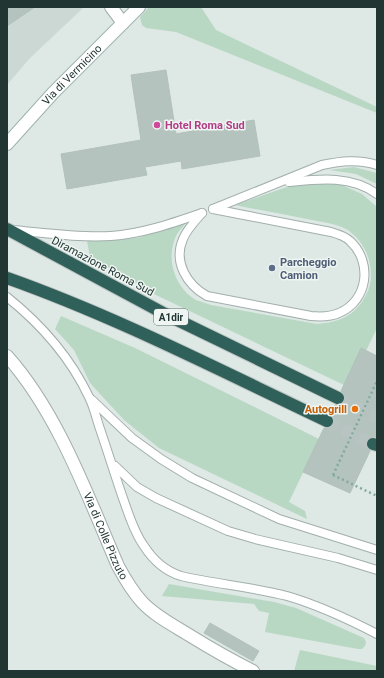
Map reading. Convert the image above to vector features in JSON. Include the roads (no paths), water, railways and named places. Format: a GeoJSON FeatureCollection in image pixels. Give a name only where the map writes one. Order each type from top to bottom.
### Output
{"type":"FeatureCollection","features":[{"type":"Feature","properties":{"kind":"highway","name":"Diramazione Roma Sud"},"geometry":{"type":"LineString","coordinates":[[7,229],[165,314],[338,398]]}},
{"type":"Feature","properties":{"kind":"highway","name":"A1dir"},"geometry":{"type":"LineString","coordinates":[[7,278],[46,292],[116,321],[327,421]]}},
{"type":"Feature","properties":{"kind":"street"},"geometry":{"type":"LineString","coordinates":[[111,7],[123,23]]}},
{"type":"Feature","properties":{"kind":"street","name":"Via di Vermicino"},"geometry":{"type":"LineString","coordinates":[[7,144],[53,93],[139,7]]}},
{"type":"Feature","properties":{"kind":"street","name":"Via di Colle Pizzuto"},"geometry":{"type":"LineString","coordinates":[[7,356],[26,380],[60,436],[73,461],[118,566],[137,596],[150,610],[166,621],[253,671]]}},
{"type":"Feature","properties":{"kind":"lane"},"geometry":{"type":"LineString","coordinates":[[7,229],[86,236],[112,236],[149,230],[213,209],[314,168],[354,160],[377,165]]}},
{"type":"Feature","properties":{"kind":"lane"},"geometry":{"type":"LineString","coordinates":[[282,182],[334,179],[359,184],[377,194]]}},
{"type":"Feature","properties":{"kind":"lane"},"geometry":{"type":"LineString","coordinates":[[202,213],[188,230],[183,240],[181,247],[181,260],[184,272],[191,284],[207,296],[311,316],[325,316],[345,310],[360,294],[365,281],[364,265],[355,246],[344,237],[331,232],[213,209]]}},
{"type":"Feature","properties":{"kind":"lane"},"geometry":{"type":"LineString","coordinates":[[7,297],[36,322],[51,338],[72,366],[90,398],[129,515],[143,546],[156,561],[169,571],[192,578],[276,594],[305,602],[324,609],[377,634]]}},
{"type":"Feature","properties":{"kind":"lane"},"geometry":{"type":"LineString","coordinates":[[90,398],[132,438],[161,459],[192,478],[279,519],[376,549]]}},
{"type":"Feature","properties":{"kind":"lane"},"geometry":{"type":"LineString","coordinates":[[113,464],[132,482],[147,493],[228,531],[255,539],[338,558],[377,570]]}},
{"type":"Feature","properties":{"kind":"tunnel"},"geometry":{"type":"LineString","coordinates":[[338,398],[377,418]]}},
{"type":"Feature","properties":{"kind":"tunnel"},"geometry":{"type":"LineString","coordinates":[[327,421],[373,444]]}},
{"type":"Feature","properties":{"kind":"place","name":"Hotel Roma Sud"},"geometry":{"type":"Point","coordinates":[157,125]}},
{"type":"Feature","properties":{"kind":"place","name":"Parcheggio Camion"},"geometry":{"type":"Point","coordinates":[272,268]}},
{"type":"Feature","properties":{"kind":"place","name":"Autogrill"},"geometry":{"type":"Point","coordinates":[355,409]}}]}
